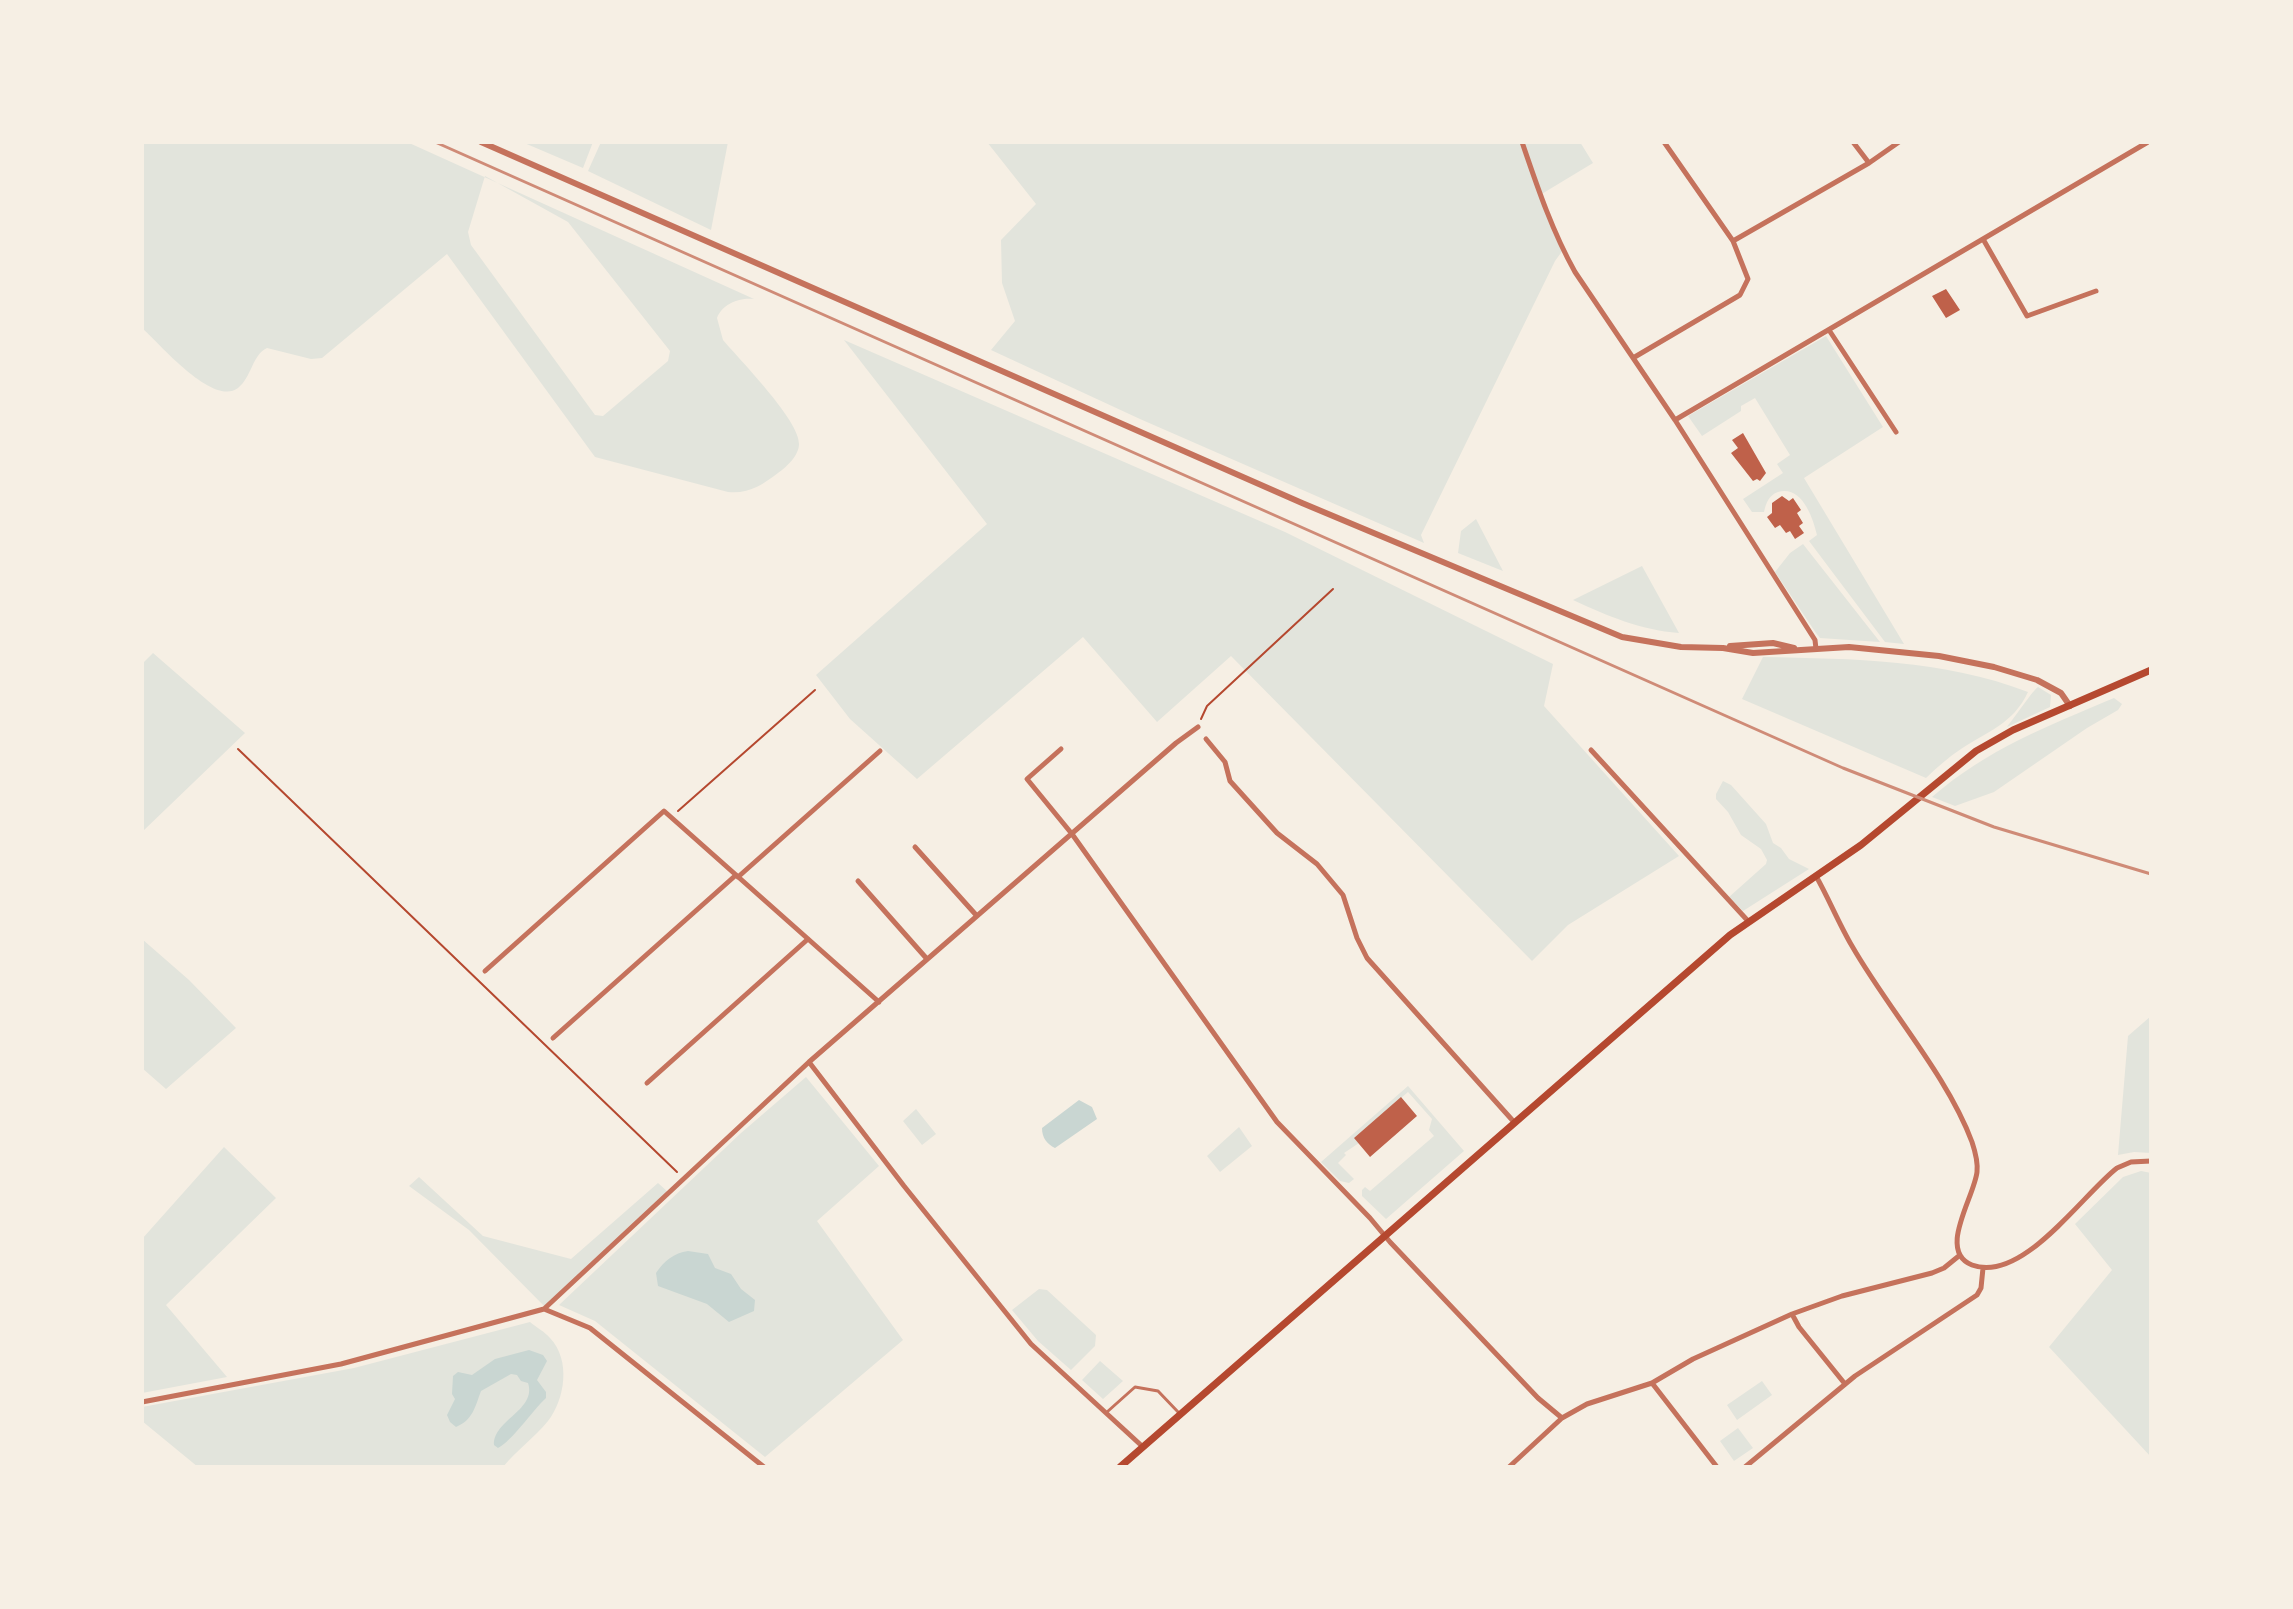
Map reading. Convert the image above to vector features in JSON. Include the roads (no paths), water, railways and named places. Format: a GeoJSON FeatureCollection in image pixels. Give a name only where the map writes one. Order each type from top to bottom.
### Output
{"type":"FeatureCollection","features":[{"type":"Feature","properties":{"kind":"main road"},"geometry":{"type":"LineString","coordinates":[[1120,1467],[1748,921],[1861,845],[1983,746],[2151,670]]}},
{"type":"Feature","properties":{"kind":"street"},"geometry":{"type":"LineString","coordinates":[[481,142],[1273,490],[1622,637],[1653,644],[1773,653],[1796,648],[1849,647],[1904,651],[1994,667],[2054,688],[2070,706]]}},
{"type":"Feature","properties":{"kind":"street"},"geometry":{"type":"LineString","coordinates":[[1522,142],[1563,250],[1815,640],[1816,649]]}},
{"type":"Feature","properties":{"kind":"street"},"geometry":{"type":"LineString","coordinates":[[1633,358],[1740,295],[1748,279],[1733,241],[1664,142]]}},
{"type":"Feature","properties":{"kind":"street"},"geometry":{"type":"LineString","coordinates":[[1853,142],[1869,163]]}},
{"type":"Feature","properties":{"kind":"street"},"geometry":{"type":"LineString","coordinates":[[1733,241],[1869,163],[1899,142]]}},
{"type":"Feature","properties":{"kind":"street"},"geometry":{"type":"LineString","coordinates":[[1675,420],[2148,142]]}},
{"type":"Feature","properties":{"kind":"street"},"geometry":{"type":"LineString","coordinates":[[1983,239],[2027,316],[2096,291]]}},
{"type":"Feature","properties":{"kind":"street"},"geometry":{"type":"LineString","coordinates":[[1829,330],[1896,432]]}},
{"type":"Feature","properties":{"kind":"street"},"geometry":{"type":"LineString","coordinates":[[142,1402],[341,1364],[544,1309],[809,1062],[1198,727]]}},
{"type":"Feature","properties":{"kind":"street"},"geometry":{"type":"LineString","coordinates":[[1206,739],[1225,762],[1230,781],[1277,833],[1317,864],[1343,895],[1367,958],[1514,1122]]}},
{"type":"Feature","properties":{"kind":"street"},"geometry":{"type":"LineString","coordinates":[[1061,749],[1027,779],[1072,834],[1277,1122],[1540,1400],[1562,1418]]}},
{"type":"Feature","properties":{"kind":"street"},"geometry":{"type":"LineString","coordinates":[[1591,750],[1748,921]]}},
{"type":"Feature","properties":{"kind":"street"},"geometry":{"type":"LineString","coordinates":[[553,1038],[880,751]]}},
{"type":"Feature","properties":{"kind":"street"},"geometry":{"type":"LineString","coordinates":[[485,971],[664,811],[879,1002]]}},
{"type":"Feature","properties":{"kind":"street"},"geometry":{"type":"LineString","coordinates":[[915,847],[977,916]]}},
{"type":"Feature","properties":{"kind":"street"},"geometry":{"type":"LineString","coordinates":[[1816,875],[1850,944],[1953,1104],[1973,1145],[1977,1174],[1956,1240],[1960,1255],[1966,1262],[1983,1268],[2006,1264],[2033,1248],[2117,1168],[2131,1162],[2151,1161]]}},
{"type":"Feature","properties":{"kind":"street"},"geometry":{"type":"LineString","coordinates":[[858,881],[927,959]]}},
{"type":"Feature","properties":{"kind":"street"},"geometry":{"type":"LineString","coordinates":[[647,1083],[808,939]]}},
{"type":"Feature","properties":{"kind":"street"},"geometry":{"type":"LineString","coordinates":[[809,1062],[1031,1344],[1143,1447]]}},
{"type":"Feature","properties":{"kind":"street"},"geometry":{"type":"LineString","coordinates":[[1509,1467],[1562,1418],[1587,1404],[1652,1383],[1693,1359],[1792,1314],[1842,1296],[1932,1273],[1960,1255]]}},
{"type":"Feature","properties":{"kind":"street"},"geometry":{"type":"LineString","coordinates":[[1745,1467],[1845,1384],[1977,1295],[1983,1268]]}},
{"type":"Feature","properties":{"kind":"street"},"geometry":{"type":"LineString","coordinates":[[544,1309],[590,1328],[764,1467]]}},
{"type":"Feature","properties":{"kind":"street"},"geometry":{"type":"LineString","coordinates":[[1792,1314],[1845,1384]]}},
{"type":"Feature","properties":{"kind":"street"},"geometry":{"type":"LineString","coordinates":[[1652,1383],[1717,1467]]}},
{"type":"Feature","properties":{"kind":"lane"},"geometry":{"type":"LineString","coordinates":[[1107,1412],[1135,1387],[1158,1391],[1180,1414]]}},
{"type":"Feature","properties":{"kind":"railway"},"geometry":{"type":"LineString","coordinates":[[435,142],[1843,768],[1994,827],[2151,874]]}}]}
